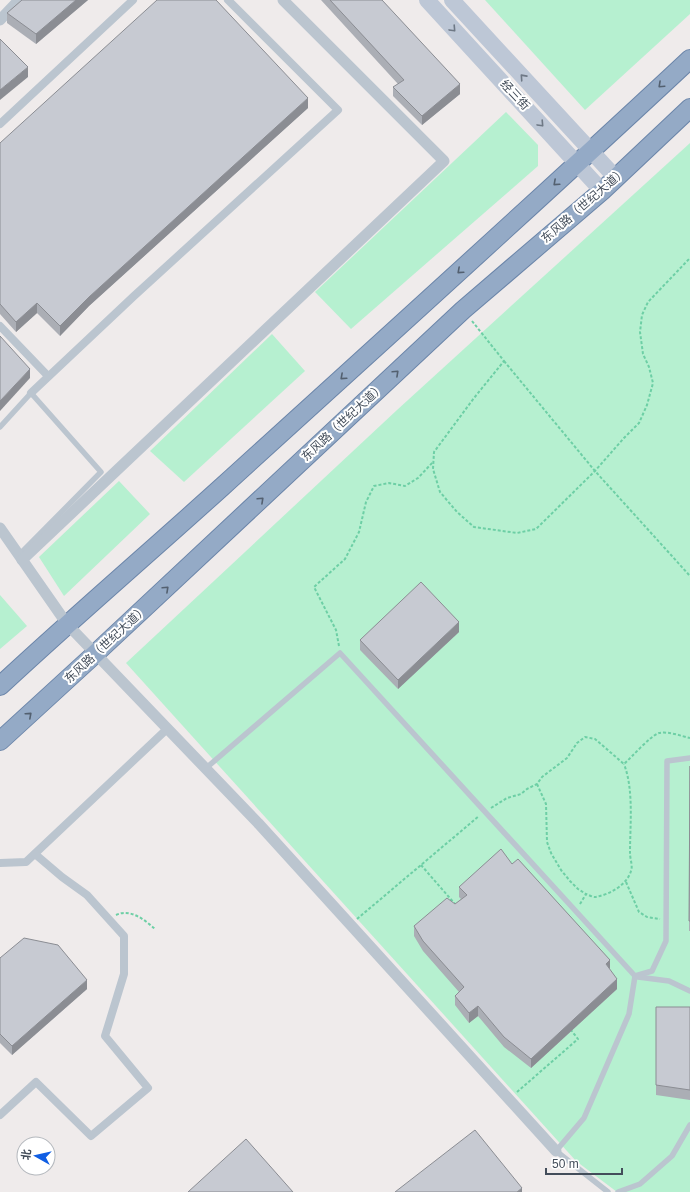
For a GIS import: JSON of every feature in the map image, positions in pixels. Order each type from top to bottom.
[{"type":"highway","points":[[0,686],[578,164],[690,59]]},
{"type":"highway","name":"东风路（世纪大道）","points":[[0,741],[463,310],[602,191],[690,108]]},
{"type":"main road","name":"经三街","points":[[427,0],[602,191]]},
{"type":"main road","name":"经三街","points":[[452,0],[616,178]]},
{"type":"street","points":[[0,20],[20,0]]},
{"type":"street","points":[[0,124],[133,0]]},
{"type":"street","points":[[31,393],[134,296],[338,110],[228,0]]},
{"type":"street","points":[[20,558],[444,161],[283,0]]},
{"type":"street","points":[[0,326],[48,376]]},
{"type":"street","points":[[0,528],[67,624],[258,823],[556,1151]]},
{"type":"street","points":[[0,863],[26,862],[168,729]]},
{"type":"street","points":[[0,1115],[36,1082],[91,1136],[148,1088],[105,1036],[124,974],[124,936],[110,918],[87,895],[62,877],[35,854]]},
{"type":"lane","points":[[0,427],[31,393],[102,472],[20,558]]},
{"type":"lane","points":[[205,769],[340,653],[635,976],[669,981],[690,991]]},
{"type":"lane","points":[[635,976],[652,971],[666,941],[667,760],[690,758]]},
{"type":"lane","points":[[608,1192],[556,1151],[584,1118],[629,1014],[635,976]]},
{"type":"lane","points":[[618,1192],[640,1184],[672,1156],[690,1125]]},
{"type":"path","points":[[504,361],[434,452],[433,469],[440,492],[457,512],[474,527],[517,533],[536,529],[595,471],[639,423],[647,405],[653,383],[650,367],[643,354],[640,332],[642,315],[648,302],[690,258]]},
{"type":"path","points":[[463,310],[595,471],[690,576]]},
{"type":"path","points":[[340,653],[336,630],[314,587],[345,559],[359,532],[366,502],[374,486],[389,483],[405,486],[418,478],[433,461]]},
{"type":"path","points":[[624,764],[653,737],[660,733],[690,738]]},
{"type":"path","points":[[350,925],[485,812],[507,798],[521,794],[537,784],[542,777],[567,758],[577,744],[585,737],[595,739],[624,764],[628,773],[630,801],[630,854],[632,870],[626,882],[610,892],[594,897],[578,889],[570,882],[551,853],[547,842],[546,804],[537,784]]},
{"type":"path","points":[[421,865],[455,904]]},
{"type":"path","points":[[626,882],[639,912],[647,917],[666,920]]},
{"type":"path","points":[[576,911],[586,894]]},
{"type":"path","points":[[110,918],[121,912],[132,914],[145,920],[155,929]]},
{"type":"path","points":[[509,1100],[578,1039],[570,1028]]},
{"type":"green space","points":[[485,0],[690,0],[690,14],[585,110]]},
{"type":"green space","points":[[506,112],[538,145],[538,166],[351,329],[315,292]]},
{"type":"green space","points":[[690,143],[690,1192],[617,1192],[576,1161],[126,663],[397,410]]},
{"type":"green space","points":[[272,334],[305,371],[184,482],[150,451]]},
{"type":"green space","points":[[119,481],[150,514],[64,596],[39,557]]},
{"type":"green space","points":[[0,595],[27,626],[0,649]]},
{"type":"building","points":[[22,0],[76,0],[36,34],[7,13]]},
{"type":"building","points":[[157,0],[216,0],[308,98],[89,297],[60,326],[37,303],[16,322],[0,304],[0,143]]},
{"type":"building","points":[[330,0],[382,0],[460,84],[422,116],[393,87],[404,80]]},
{"type":"building","points":[[0,39],[28,67],[0,90]]},
{"type":"building","points":[[0,336],[30,369],[0,401]]},
{"type":"building","points":[[421,582],[459,622],[398,680],[360,640]]},
{"type":"building","points":[[690,766],[690,921],[689,921]]},
{"type":"building","points":[[501,849],[512,864],[518,859],[610,960],[606,964],[617,979],[531,1059],[504,1037],[478,1006],[469,1013],[455,996],[464,987],[423,941],[414,926],[447,898],[455,904],[467,895],[459,887]]},
{"type":"building","points":[[24,938],[58,945],[87,980],[12,1046],[0,1034],[0,958]]},
{"type":"building","points":[[656,1007],[690,1007],[690,1090],[656,1085]]},
{"type":"building","points":[[475,1130],[522,1188],[517,1192],[395,1192]]},
{"type":"building","points":[[246,1139],[293,1192],[188,1192]]}]
